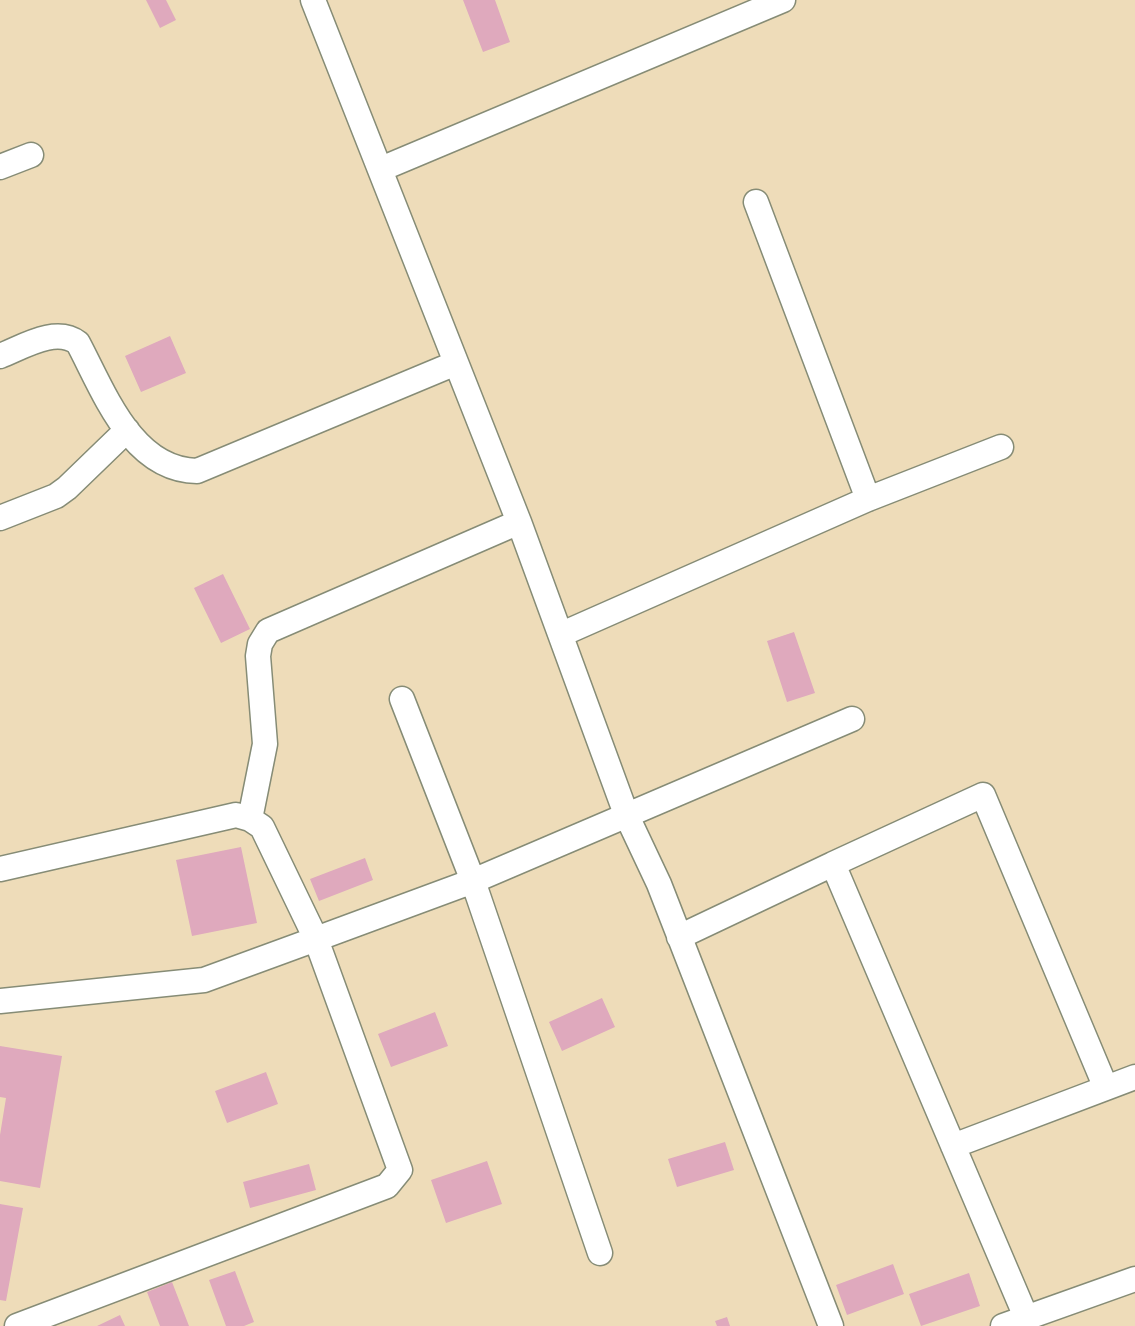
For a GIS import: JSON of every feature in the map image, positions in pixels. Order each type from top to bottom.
[{"type":"street","points":[[381,169],[783,0]]},
{"type":"street","points":[[318,1],[562,634],[626,814],[659,884],[831,1326]]},
{"type":"street","points":[[0,167],[32,155]]},
{"type":"street","points":[[756,202],[868,499]]},
{"type":"street","points":[[0,356],[53,336],[69,336],[78,344],[118,419],[140,447],[162,462],[182,471],[197,471],[456,363]]},
{"type":"street","points":[[0,518],[56,496],[128,430]]},
{"type":"street","points":[[562,634],[868,499],[1001,447]]},
{"type":"street","points":[[250,819],[265,744],[258,656],[260,644],[268,631],[519,522]]},
{"type":"street","points":[[402,699],[473,881],[600,1253]]},
{"type":"street","points":[[0,1001],[204,980],[473,881],[852,719]]},
{"type":"street","points":[[679,937],[983,795],[1106,1088]]},
{"type":"street","points":[[0,869],[236,815],[250,819],[262,827],[316,939],[400,1170],[396,1178],[376,1190],[17,1326]]},
{"type":"street","points":[[833,864],[1026,1317]]},
{"type":"street","points":[[953,1146],[1135,1077]]},
{"type":"street","points":[[1004,1326],[1135,1279]]},
{"type":"building","points":[[146,0],[166,0],[176,20],[160,28]]},
{"type":"building","points":[[463,0],[495,0],[510,42],[483,52]]},
{"type":"building","points":[[170,336],[186,373],[141,392],[125,356]]},
{"type":"building","points":[[223,574],[250,629],[221,643],[194,588]]},
{"type":"building","points":[[794,632],[815,693],[787,702],[767,641]]},
{"type":"building","points":[[241,847],[257,923],[192,936],[176,860]]},
{"type":"building","points":[[365,858],[373,880],[319,901],[310,879]]},
{"type":"building","points":[[602,998],[615,1027],[562,1051],[549,1022]]},
{"type":"building","points":[[435,1012],[448,1046],[391,1067],[378,1034]]},
{"type":"building","points":[[0,1046],[62,1056],[40,1188],[0,1181],[0,1135],[6,1098],[0,1097]]},
{"type":"building","points":[[266,1072],[278,1104],[227,1123],[215,1091]]},
{"type":"building","points":[[725,1142],[734,1170],[677,1187],[668,1159]]},
{"type":"building","points":[[487,1161],[502,1204],[446,1223],[431,1180]]},
{"type":"building","points":[[309,1164],[316,1190],[250,1208],[243,1182]]},
{"type":"building","points":[[0,1204],[23,1208],[6,1301],[0,1300]]},
{"type":"building","points":[[893,1264],[904,1294],[847,1315],[836,1285]]},
{"type":"building","points":[[235,1271],[254,1322],[244,1326],[226,1326],[209,1280]]},
{"type":"building","points":[[969,1273],[980,1306],[921,1326],[909,1294]]},
{"type":"building","points":[[172,1282],[189,1326],[160,1326],[147,1292]]},
{"type":"building","points":[[120,1315],[125,1326],[97,1326]]},
{"type":"building","points":[[727,1317],[730,1326],[717,1326],[715,1321]]}]
